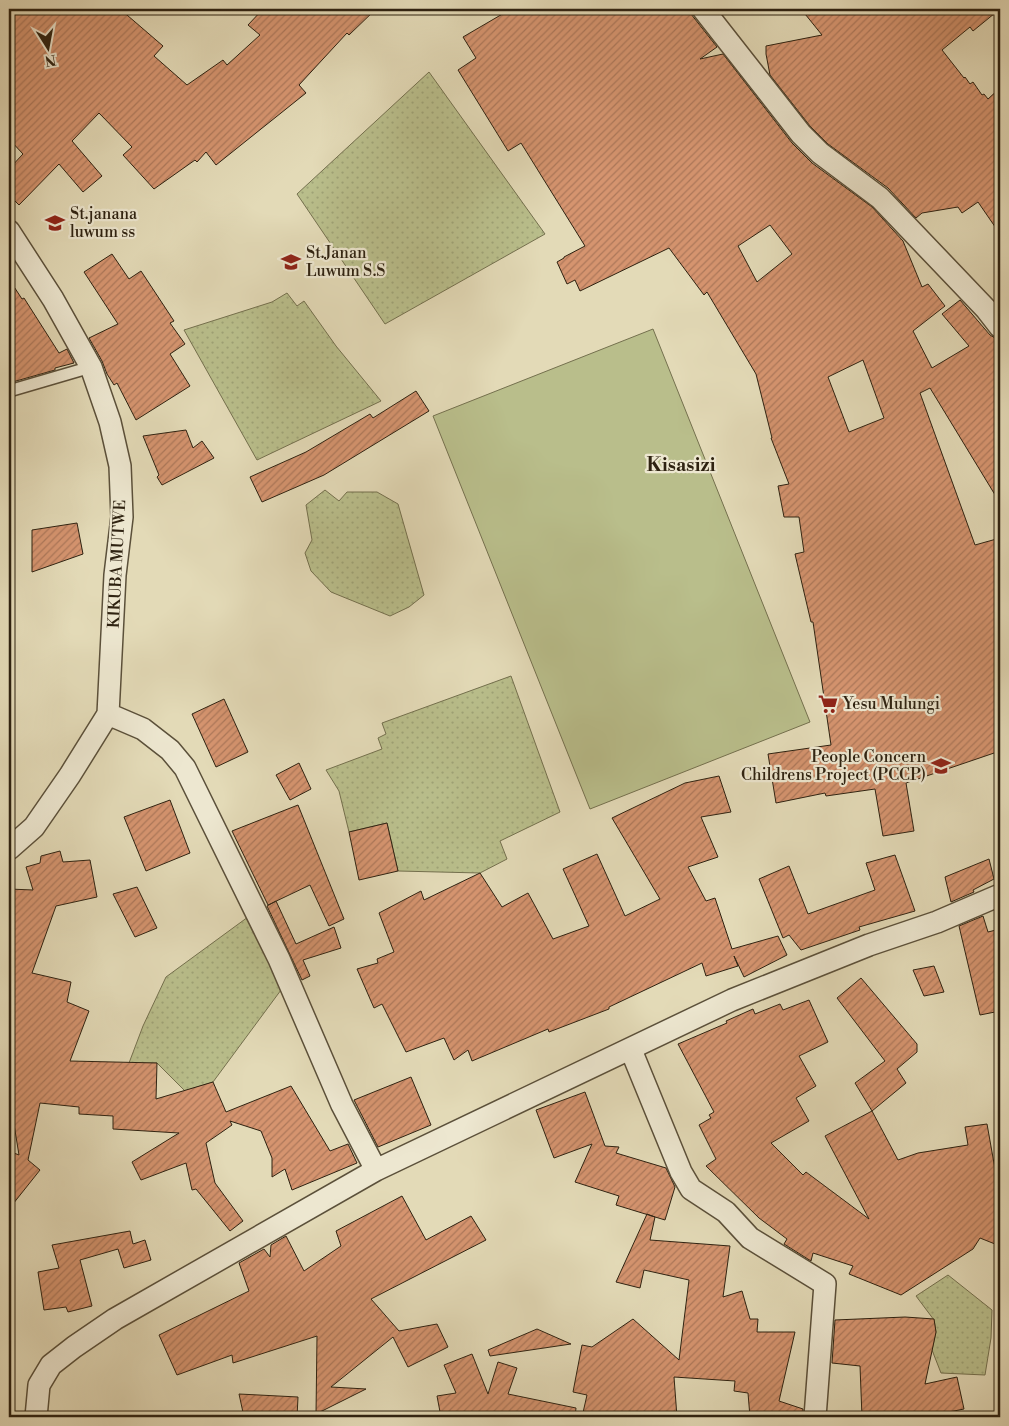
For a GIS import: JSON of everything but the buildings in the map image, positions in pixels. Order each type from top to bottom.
[{"type":"street","points":[[703,9],[801,134],[820,153],[880,198],[986,309],[1000,327]]},
{"type":"street","name":"KIKUBA MUTWE","points":[[9,231],[53,299],[91,367],[110,422],[120,466],[122,517],[115,575],[108,714]]},
{"type":"street","points":[[9,849],[34,827],[70,776],[108,714],[143,729],[170,750],[186,768],[275,952],[342,1105],[376,1170]]},
{"type":"street","points":[[36,1417],[40,1386],[51,1365],[74,1347],[115,1319],[376,1170],[631,1050],[732,1000],[869,945],[938,922],[1000,895]]},
{"type":"street","points":[[631,1050],[682,1172],[691,1189],[726,1212],[750,1238],[825,1284],[814,1417]]},
{"type":"lane","points":[[9,392],[91,367]]},
{"type":"green space","points":[[429,72],[545,234],[385,324],[297,194]]},
{"type":"green space","points":[[287,293],[297,306],[304,301],[336,346],[381,401],[257,460],[184,330],[272,302]]},
{"type":"green space","points":[[653,329],[810,722],[590,809],[433,416]]},
{"type":"green space","points":[[325,490],[339,501],[347,492],[377,492],[398,504],[424,595],[409,607],[390,616],[331,592],[311,571],[305,553],[312,540],[306,505]]},
{"type":"green space","points":[[511,676],[560,812],[500,841],[507,859],[480,873],[398,871],[387,823],[349,832],[339,791],[326,770],[382,749],[378,738],[386,734],[382,723]]},
{"type":"green space","points":[[248,917],[281,990],[213,1082],[185,1091],[157,1063],[129,1063],[143,1026],[166,977]]},
{"type":"green space","points":[[948,1275],[992,1310],[991,1338],[985,1375],[941,1373],[932,1350],[936,1332],[934,1320],[916,1296]]},
{"type":"place","name":"St.janana luwum ss","points":[[55,223]]},
{"type":"place","name":"St.Janan Luwum S.S","points":[[291,262]]},
{"type":"place","name":"Yesu Mulungi","points":[[828,704]]},
{"type":"place","name":"People Concern Childrens Project (PCCP)","points":[[941,766]]},
{"type":"district","name":"Kisasizi","points":[[681,465]]}]
